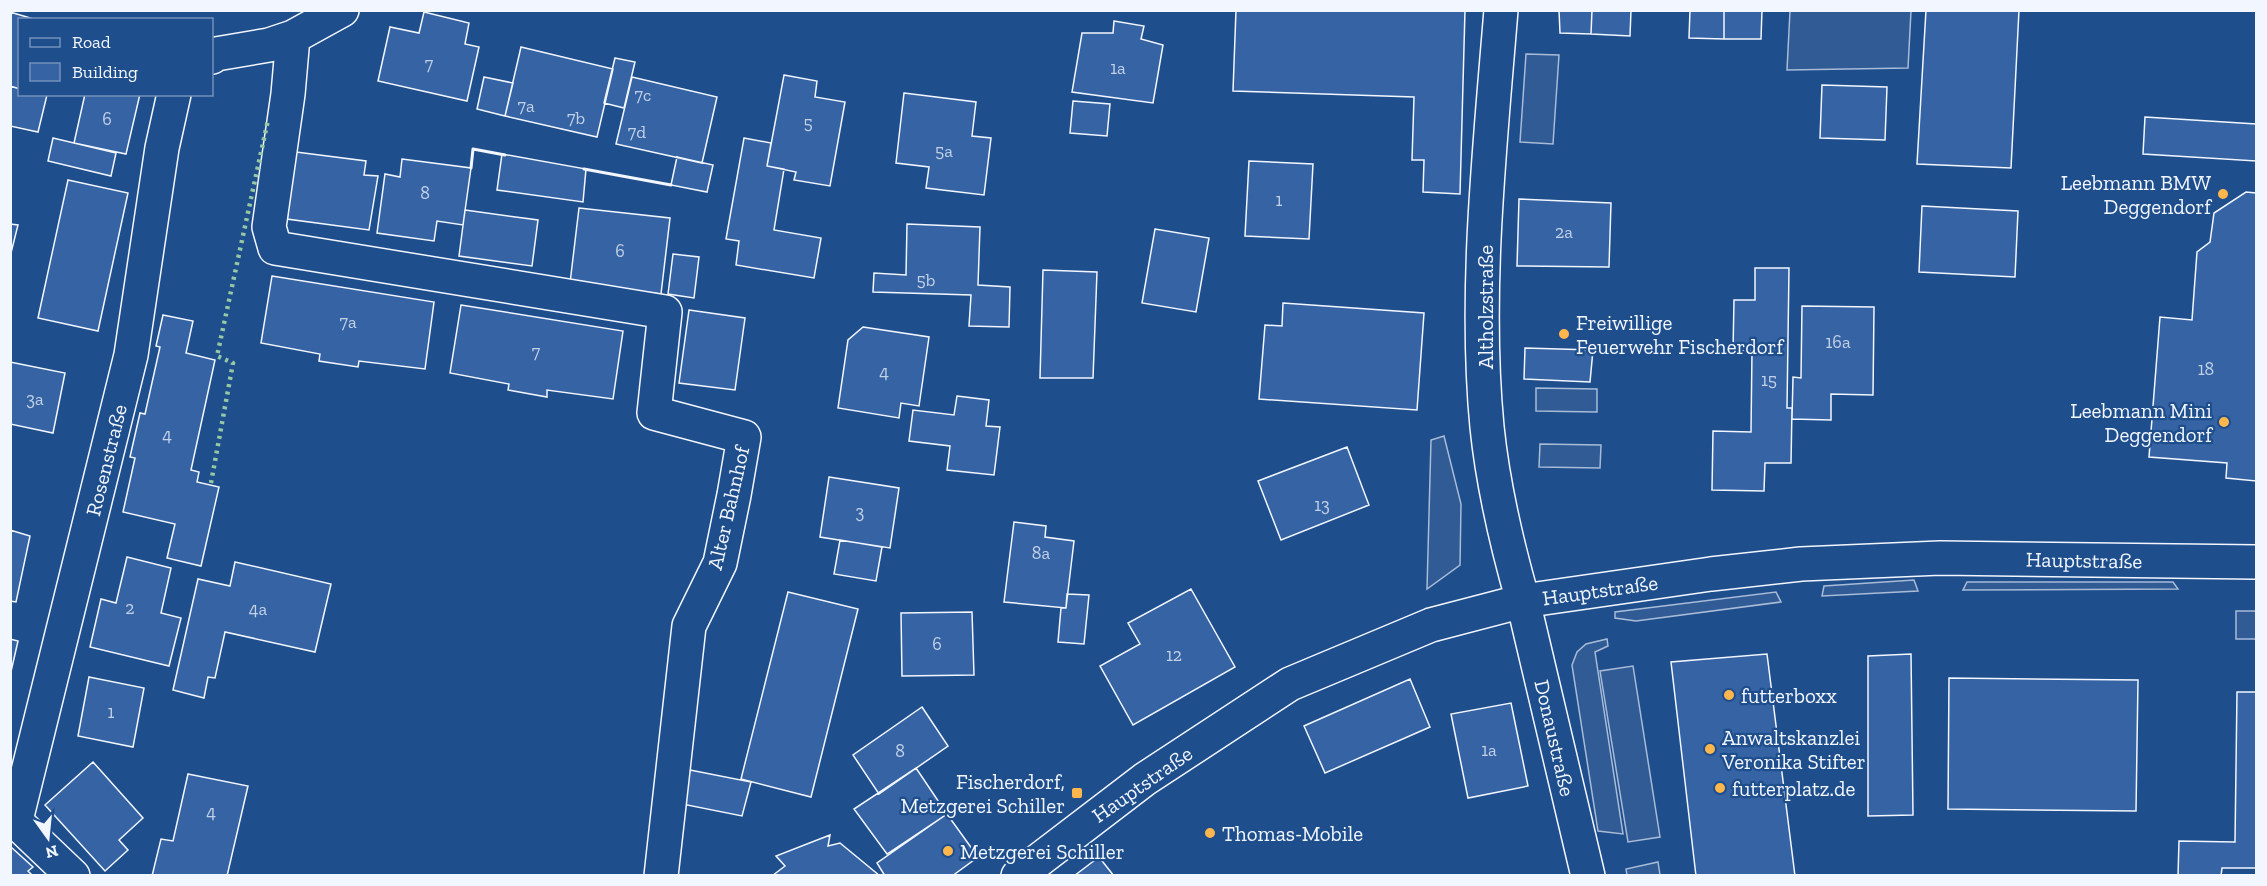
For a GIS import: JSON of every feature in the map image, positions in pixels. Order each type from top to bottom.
[{"type":"street","points":[[213,56],[269,45],[293,37],[342,10]]},
{"type":"street","name":"Altholzstraße","points":[[1501,10],[1481,320],[1487,429],[1503,522],[1523,601]]},
{"type":"street","name":"Alter Bahnhof","points":[[293,37],[288,94],[269,227],[275,248],[665,312],[654,413],[744,437],[720,563],[689,626],[661,876]]},
{"type":"street","name":"Rosenstraße","points":[[13,818],[132,355],[162,148],[174,96]]},
{"type":"street","name":"Hauptstraße","points":[[1018,876],[1145,780],[1290,684],[1431,625],[1523,601],[1721,573],[1836,562],[2006,558],[2256,562]]},
{"type":"street","name":"Donaustraße","points":[[1523,601],[1587,876]]},
{"type":"street","points":[[13,818],[73,876]]},
{"type":"shaded area","points":[[1790,11],[1911,11],[1908,68],[1787,70]]},
{"type":"shaded area","points":[[1526,54],[1559,55],[1553,144],[1520,142]]},
{"type":"shaded area","points":[[1536,388],[1597,389],[1597,412],[1536,411]]},
{"type":"shaded area","points":[[1444,436],[1461,504],[1460,565],[1427,589],[1431,440]]},
{"type":"shaded area","points":[[1540,444],[1601,445],[1600,468],[1539,467]]},
{"type":"shaded area","points":[[1914,580],[1918,591],[1822,596],[1824,586]]},
{"type":"shaded area","points":[[1967,582],[2173,582],[2178,589],[1963,590]]},
{"type":"shaded area","points":[[1776,592],[1781,602],[1636,621],[1615,618],[1615,612]]},
{"type":"shaded area","points":[[2236,611],[2256,611],[2256,639],[2236,639]]},
{"type":"shaded area","points":[[1607,639],[1608,646],[1595,652],[1623,834],[1598,831],[1572,665],[1577,652],[1586,644]]},
{"type":"shaded area","points":[[1633,666],[1660,837],[1628,842],[1600,671]]},
{"type":"shaded area","points":[[1658,862],[1660,875],[1627,875],[1626,869]]},
{"type":"building","points":[[1236,10],[1465,10],[1460,194],[1423,192],[1424,160],[1412,160],[1414,97],[1233,91]]},
{"type":"building","points":[[1559,10],[1592,10],[1591,34],[1560,33]]},
{"type":"building","points":[[1592,10],[1631,10],[1630,36],[1591,34]]},
{"type":"building","points":[[1690,10],[1724,10],[1724,39],[1689,38]]},
{"type":"building","points":[[1724,10],[1762,10],[1761,39],[1724,39]]},
{"type":"building","points":[[1926,10],[2019,10],[2011,168],[1917,164]]},
{"type":"building","points":[[10,12],[30,18],[18,18],[18,88],[10,86]]},
{"type":"building","points":[[424,12],[469,23],[465,44],[479,47],[467,101],[378,81],[390,27],[419,33]]},
{"type":"building","points":[[1114,21],[1144,26],[1141,39],[1163,45],[1153,103],[1072,92],[1082,33],[1113,33]]},
{"type":"building","points":[[521,47],[613,69],[597,137],[505,116]]},
{"type":"building","points":[[615,58],[635,62],[624,108],[604,103]]},
{"type":"building","points":[[784,75],[817,81],[815,97],[845,102],[830,186],[794,180],[796,172],[767,166]]},
{"type":"building","points":[[484,77],[513,83],[505,116],[477,109]]},
{"type":"building","points":[[632,77],[717,97],[702,163],[616,144]]},
{"type":"building","points":[[1822,85],[1887,87],[1885,140],[1820,138]]},
{"type":"building","points":[[10,86],[18,88],[18,96],[47,96],[38,132],[10,126]]},
{"type":"building","points":[[904,93],[976,102],[972,136],[991,138],[984,195],[926,188],[929,167],[896,163]]},
{"type":"building","points":[[85,96],[140,96],[126,154],[74,143]]},
{"type":"building","points":[[1073,101],[1110,104],[1107,136],[1070,133]]},
{"type":"building","points":[[2145,117],[2256,124],[2256,161],[2143,154]]},
{"type":"building","points":[[53,138],[116,153],[111,176],[48,161]]},
{"type":"building","points":[[744,138],[771,143],[767,166],[784,169],[774,230],[821,238],[814,278],[736,265],[739,241],[726,239]]},
{"type":"building","points":[[296,152],[366,161],[364,175],[378,176],[369,230],[287,219],[288,214],[276,212]]},
{"type":"building","points":[[502,154],[586,169],[583,202],[497,190]]},
{"type":"building","points":[[677,157],[713,165],[707,192],[671,185]]},
{"type":"building","points":[[402,159],[471,168],[463,225],[437,221],[434,241],[377,233],[385,174],[400,177]]},
{"type":"building","points":[[1249,161],[1313,164],[1309,239],[1245,236]]},
{"type":"building","points":[[68,180],[128,193],[98,331],[38,318]]},
{"type":"building","points":[[2246,192],[2256,193],[2256,481],[2226,478],[2227,463],[2149,457],[2160,317],[2192,320],[2197,252],[2210,242],[2214,213]]},
{"type":"building","points":[[1519,199],[1611,203],[1609,267],[1517,266]]},
{"type":"building","points":[[1922,206],[2018,211],[2015,277],[1919,272]]},
{"type":"building","points":[[579,208],[670,218],[661,294],[570,283]]},
{"type":"building","points":[[465,210],[538,220],[532,266],[459,256]]},
{"type":"building","points":[[10,224],[18,225],[10,257]]},
{"type":"building","points":[[907,224],[980,227],[978,285],[1010,287],[1009,327],[969,326],[971,295],[873,292],[874,273],[906,275]]},
{"type":"building","points":[[1155,229],[1209,238],[1196,312],[1142,303]]},
{"type":"building","points":[[673,254],[699,257],[694,298],[668,294]]},
{"type":"building","points":[[1755,268],[1789,268],[1787,408],[1792,408],[1791,463],[1765,463],[1764,491],[1712,490],[1713,431],[1751,432],[1752,351],[1733,351],[1734,300],[1755,300]]},
{"type":"building","points":[[1043,270],[1097,272],[1093,378],[1040,378]]},
{"type":"building","points":[[272,276],[434,302],[425,369],[359,361],[358,367],[319,361],[320,354],[261,343]]},
{"type":"building","points":[[1283,303],[1424,313],[1417,410],[1259,399],[1265,325],[1282,326]]},
{"type":"building","points":[[461,305],[623,331],[613,399],[547,390],[547,397],[508,390],[509,384],[450,373]]},
{"type":"building","points":[[1802,306],[1874,307],[1873,395],[1831,394],[1831,420],[1792,419],[1793,377],[1801,378]]},
{"type":"building","points":[[689,310],[745,318],[735,390],[679,383]]},
{"type":"building","points":[[163,315],[193,321],[186,353],[215,360],[191,470],[199,472],[197,482],[219,487],[201,566],[167,558],[175,524],[123,512],[135,458],[130,457],[140,413],[145,414],[160,347],[156,346]]},
{"type":"building","points":[[863,327],[929,337],[919,406],[901,403],[899,418],[838,408],[848,340]]},
{"type":"building","points":[[1525,348],[1593,350],[1590,382],[1524,379]]},
{"type":"building","points":[[10,362],[65,373],[53,433],[10,424]]},
{"type":"building","points":[[957,396],[989,400],[986,426],[1000,427],[994,475],[947,470],[950,446],[909,441],[913,410],[954,415]]},
{"type":"building","points":[[1347,447],[1369,505],[1281,540],[1258,481]]},
{"type":"building","points":[[829,477],[899,488],[890,548],[820,537]]},
{"type":"building","points":[[1014,522],[1046,526],[1045,537],[1074,541],[1066,608],[1004,602]]},
{"type":"building","points":[[10,530],[30,536],[16,602],[10,601]]},
{"type":"building","points":[[840,540],[882,547],[876,581],[834,574]]},
{"type":"building","points":[[127,557],[171,568],[161,613],[181,618],[169,666],[90,647],[101,599],[116,603]]},
{"type":"building","points":[[235,562],[331,584],[315,652],[225,632],[215,678],[208,677],[204,698],[173,690],[198,579],[230,586]]},
{"type":"building","points":[[1191,589],[1235,667],[1133,725],[1100,666],[1140,644],[1128,623]]},
{"type":"building","points":[[788,592],[858,609],[811,797],[741,779]]},
{"type":"building","points":[[1067,594],[1089,595],[1084,644],[1058,642],[1061,608],[1066,608]]},
{"type":"building","points":[[972,612],[974,675],[902,676],[901,613]]},
{"type":"building","points":[[10,639],[18,641],[10,676]]},
{"type":"building","points":[[1767,654],[1795,876],[1696,876],[1671,662]]},
{"type":"building","points":[[1911,654],[1913,815],[1868,816],[1868,656]]},
{"type":"building","points":[[89,677],[144,688],[133,747],[78,736]]},
{"type":"building","points":[[1949,678],[2138,680],[2136,811],[1948,809]]},
{"type":"building","points":[[1410,679],[1430,727],[1325,773],[1304,726]]},
{"type":"building","points":[[2237,692],[2256,692],[2256,868],[2222,868],[2221,876],[2178,876],[2179,841],[2235,842]]},
{"type":"building","points":[[1511,703],[1528,786],[1468,798],[1451,714]]},
{"type":"building","points":[[922,707],[948,746],[879,794],[853,755]]},
{"type":"building","points":[[93,762],[143,818],[119,840],[128,850],[105,871],[45,805]]},
{"type":"building","points":[[916,768],[947,814],[887,854],[854,809]]},
{"type":"building","points":[[690,770],[751,782],[742,816],[682,804]]},
{"type":"building","points":[[188,774],[248,786],[227,876],[152,876],[161,839],[173,841]]},
{"type":"building","points":[[947,814],[978,857],[952,876],[885,876],[877,863]]},
{"type":"building","points":[[830,835],[828,846],[840,843],[880,876],[772,876],[785,866],[776,856]]},
{"type":"building","points":[[11,847],[33,867],[28,871],[33,876],[10,876]]},
{"type":"building","points":[[1099,857],[1114,876],[1074,876]]},
{"type":"hedge","points":[[211,483],[233,363],[217,356],[268,120]]},
{"type":"wall","points":[[471,168],[473,149],[505,155]]},
{"type":"wall","points":[[584,169],[671,185]]},
{"type":"place","name":"Leebmann BMW Deggendorf","points":[[2223,194]]},
{"type":"place","name":"Freiwillige Feuerwehr Fischerdorf","points":[[1564,334]]},
{"type":"place","name":"Leebmann Mini Deggendorf","points":[[2224,422]]},
{"type":"place","name":"futterboxx","points":[[1729,695]]},
{"type":"place","name":"Anwaltskanzlei Veronika Stifter","points":[[1710,749]]},
{"type":"place","name":"futterplatz.de","points":[[1720,788]]},
{"type":"place","name":"Fischerdorf, Metzgerei Schiller","points":[[1077,793]]},
{"type":"place","name":"Thomas-Mobile","points":[[1210,833]]},
{"type":"place","name":"Metzgerei Schiller","points":[[948,851]]}]
